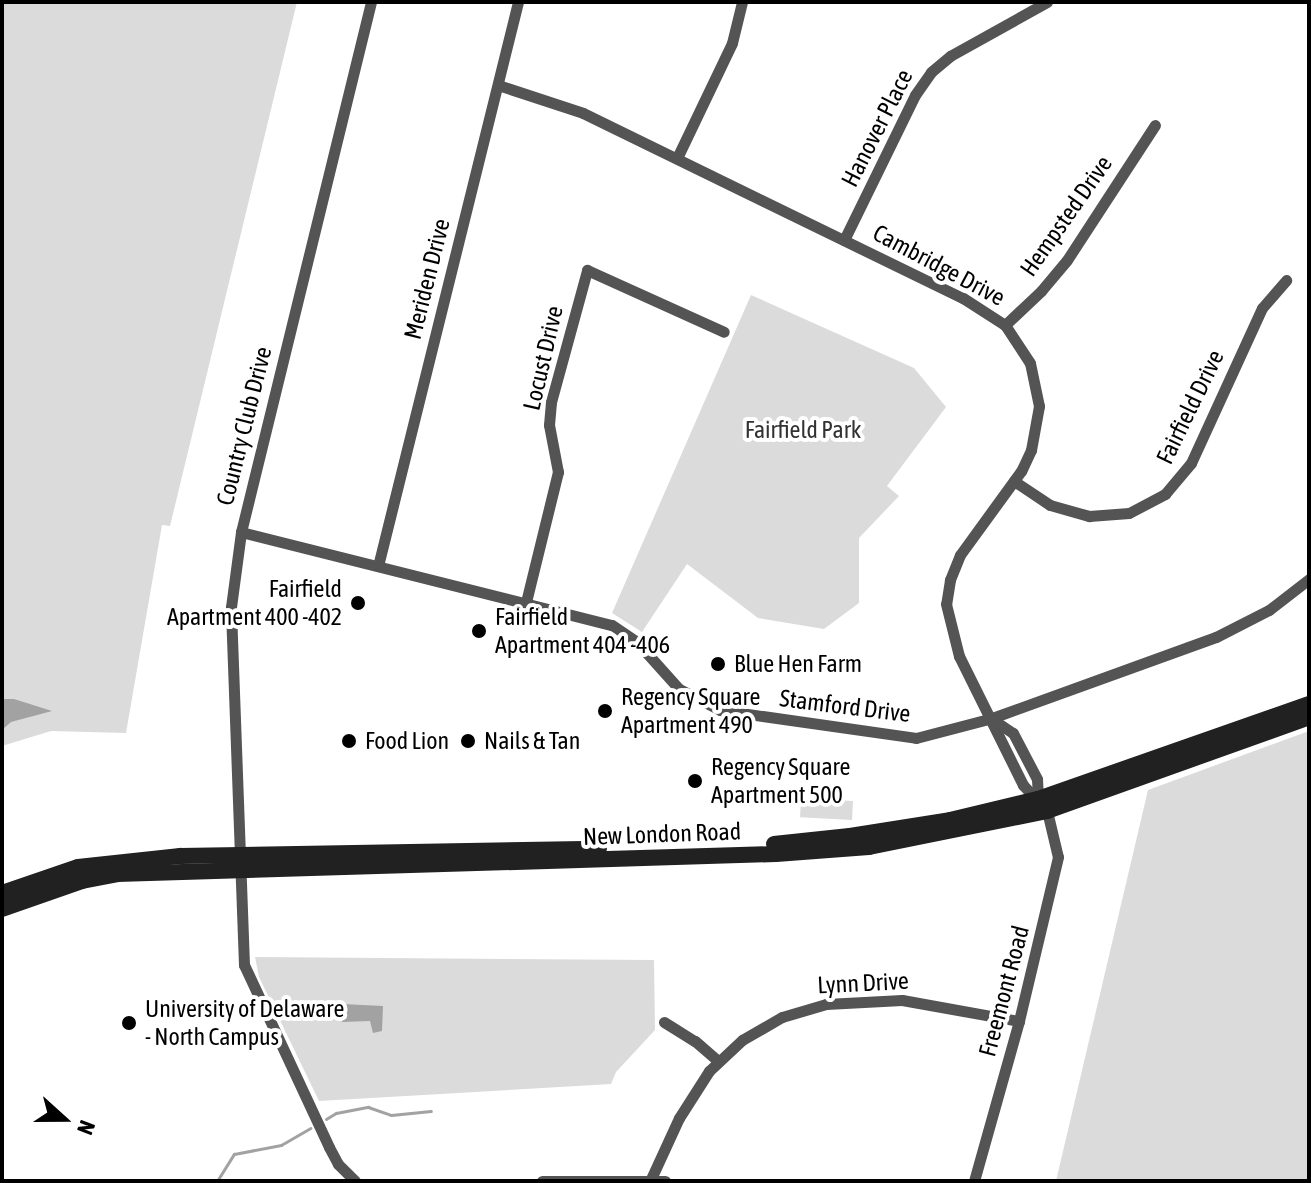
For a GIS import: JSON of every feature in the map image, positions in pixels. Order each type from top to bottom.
[{"type":"main road","name":"New London Road","points":[[1042,805],[1309,704]]},
{"type":"main road","name":"New London Road","points":[[2,909],[82,881],[117,874],[240,863],[768,844],[850,836],[1042,805],[1309,717]]},
{"type":"main road","name":"New London Road","points":[[2,893],[91,865],[180,856],[240,863]]},
{"type":"street","name":"Country Club Drive","points":[[240,863],[231,607],[241,532],[371,2]]},
{"type":"street","name":"Meriden Drive","points":[[378,566],[518,2]]},
{"type":"street","points":[[677,158],[732,43],[742,2]]},
{"type":"street","name":"Hanover Place","points":[[844,240],[907,111],[931,72],[957,51],[1047,2]]},
{"type":"street","name":"Cambridge Drive","points":[[498,85],[566,105],[963,298],[1005,325],[1030,363],[1039,406],[1031,450],[1014,481],[960,555],[946,604],[953,643],[992,718],[998,741],[1023,785],[1042,805]]},
{"type":"street","name":"Hempsted Drive","points":[[1005,325],[1041,291],[1067,260],[1155,125]]},
{"type":"street","name":"Locust Drive","points":[[526,602],[558,472],[552,449],[551,402],[587,270],[724,332]]},
{"type":"street","name":"Fairfield Drive","points":[[1014,481],[1050,505],[1089,516],[1129,513],[1165,494],[1191,463],[1262,308],[1286,280]]},
{"type":"street","name":"Stamford Drive","points":[[241,532],[612,625],[636,641],[690,697],[737,715],[916,738],[992,718],[1234,630],[1269,610],[1309,579]]},
{"type":"street","name":"Freemont Road","points":[[974,1181],[1057,869],[1057,846],[1042,805]]},
{"type":"street","points":[[240,863],[247,975],[329,1147],[338,1164],[355,1181]]},
{"type":"street","name":"Lynn Drive","points":[[651,1181],[689,1100],[718,1061],[768,1023],[826,1004],[885,999],[924,1002],[1019,1021]]},
{"type":"street","points":[[664,1022],[695,1041],[718,1061]]},
{"type":"street","points":[[542,1181],[665,1181]]},
{"type":"green space","points":[[2,2],[297,2],[170,526],[162,525],[126,733],[51,731],[2,746]]},
{"type":"green space","name":"Fairfield Park","points":[[751,295],[914,368],[946,407],[887,486],[899,496],[859,538],[859,603],[824,629],[758,618],[687,564],[642,632],[612,613]]},
{"type":"green space","points":[[1309,731],[1309,1181],[1056,1181],[1148,790]]},
{"type":"green space","points":[[801,798],[853,801],[852,820],[800,817]]},
{"type":"green space","points":[[255,957],[654,960],[655,1030],[616,1072],[611,1084],[319,1101],[259,977]]},
{"type":"shaded area","points":[[2,699],[14,699],[52,711],[11,722],[2,730]]},
{"type":"shaded area","points":[[342,1004],[383,1006],[382,1031],[373,1033],[370,1021],[342,1022]]},
{"type":"waterway","points":[[326,1119],[336,1113],[368,1107],[391,1115],[431,1111]]},
{"type":"waterway","points":[[217,1181],[234,1154],[281,1145],[311,1128]]},
{"type":"place","name":"Fairfield Apartment 400 -402","points":[[358,603]]},
{"type":"place","name":"Fairfield Apartment 404 -406","points":[[479,631]]},
{"type":"place","name":"Blue Hen Farm","points":[[718,664]]},
{"type":"place","name":"Regency Square Apartment 490","points":[[605,711]]},
{"type":"place","name":"Food Lion","points":[[349,741]]},
{"type":"place","name":"Nails & Tan","points":[[468,741]]},
{"type":"place","name":"Regency Square Apartment 500","points":[[695,781]]},
{"type":"place","name":"University of Delaware - North Campus","points":[[129,1023]]}]
